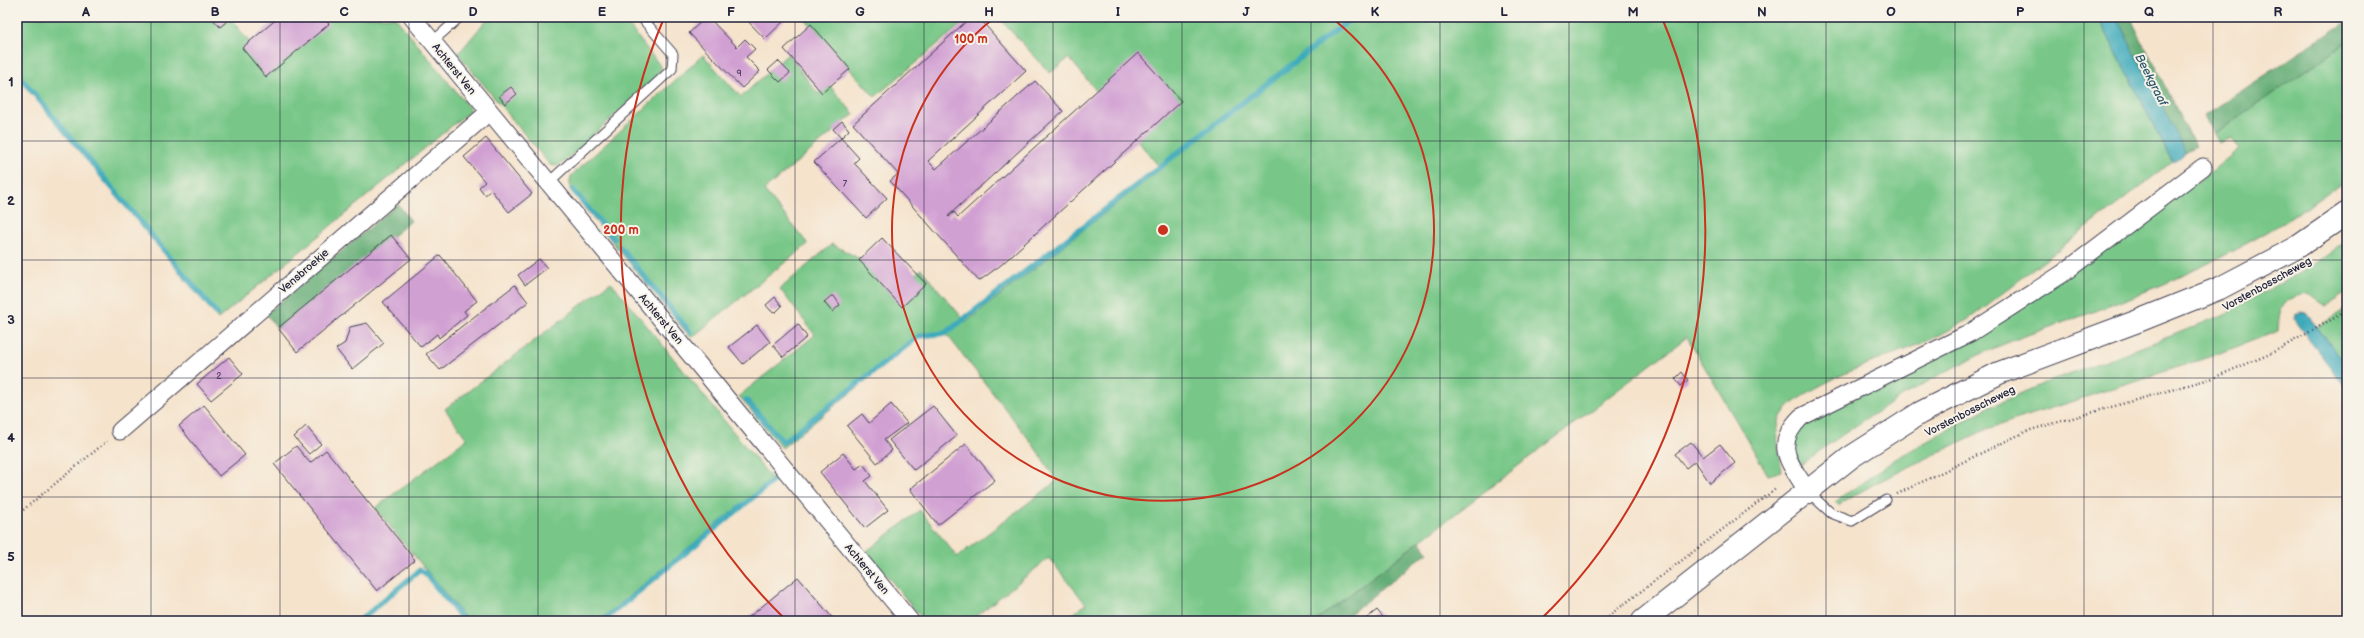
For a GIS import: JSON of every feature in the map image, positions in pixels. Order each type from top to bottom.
[{"type":"street","name":"Achterst Ven","points":[[412,17],[910,621]]},
{"type":"street","name":"Vensbroekje","points":[[120,431],[489,112]]},
{"type":"street","points":[[1807,491],[1788,461],[1786,442],[1790,428],[1801,417],[1970,332],[2062,274],[2203,167]]},
{"type":"street","name":"Vorstenbosscheweg","points":[[1643,621],[1807,491],[1879,437],[1953,395],[2044,355],[2138,322],[2220,288],[2296,248],[2347,213]]},
{"type":"lane","points":[[432,42],[460,17]]},
{"type":"lane","points":[[548,183],[672,69],[673,54],[641,17]]},
{"type":"lane","points":[[1807,491],[1831,513],[1852,521],[1886,500]]},
{"type":"path","points":[[1886,500],[1962,461],[2027,431],[2213,378],[2301,338],[2347,311]]},
{"type":"path","points":[[17,515],[120,431]]},
{"type":"green space","points":[[17,17],[229,17],[251,44],[285,17],[395,17],[471,110],[218,319],[17,76]]},
{"type":"green space","points":[[489,17],[622,17],[662,68],[653,80],[564,162],[556,166],[550,165],[458,54]]},
{"type":"green space","points":[[803,17],[970,17],[875,97]]},
{"type":"green space","points":[[998,17],[2098,17],[2172,162],[1969,319],[1932,339],[1872,362],[1822,384],[1802,397],[1787,409],[1779,422],[1778,440],[1782,471],[1768,475],[1687,337],[1315,621],[1064,621],[1086,604],[1049,558],[970,621],[924,621],[867,551],[920,510],[957,557],[1057,481],[1032,443],[948,336],[925,333],[782,448],[739,396],[815,335],[780,289],[832,244],[858,258],[892,296],[921,269],[966,322],[1161,169],[1069,58],[1050,73]]},
{"type":"green space","points":[[2116,17],[2130,17],[2195,146],[2184,153]]},
{"type":"green space","points":[[2347,21],[2347,42],[2214,134],[2205,115]]},
{"type":"green space","points":[[2347,42],[2347,179],[2320,199],[2264,234],[2205,265],[2145,292],[2080,317],[2029,334],[1979,355],[1932,379],[1886,406],[1799,466],[1791,445],[1797,429],[1882,383],[2183,188],[2197,183],[2240,148],[2232,138],[2219,143],[2214,134]]},
{"type":"green space","points":[[788,54],[818,94],[830,86],[854,114],[764,190],[808,244],[691,338],[570,190],[572,175],[703,55],[741,97]]},
{"type":"green space","points":[[398,204],[411,221],[278,329],[266,314]]},
{"type":"green space","points":[[2347,241],[2347,292],[2326,306],[2309,294],[2300,295],[2293,298],[2284,305],[2281,310],[2278,331],[2212,356],[1987,429],[1874,484],[1838,505],[1835,502],[1897,458],[1985,409],[2047,382],[2171,336],[2227,313],[2311,266]]},
{"type":"green space","points":[[611,282],[772,479],[599,621],[468,621],[375,508],[467,439],[445,409]]},
{"type":"green space","points":[[2347,309],[2347,366],[2317,327]]},
{"type":"green space","points":[[1420,541],[1428,552],[1341,621],[1315,621]]},
{"type":"water","points":[[2098,17],[2116,17],[2185,151],[2183,155],[2173,163]]},
{"type":"water","points":[[2300,312],[2306,313],[2347,366],[2347,389],[2297,324],[2294,318],[2295,314]]},
{"type":"building","points":[[211,17],[232,17],[220,27]]},
{"type":"building","points":[[279,17],[323,17],[329,24],[266,77],[242,48]]},
{"type":"building","points":[[706,17],[708,17],[737,47],[745,39],[755,49],[746,57],[760,71],[742,88],[689,33]]},
{"type":"building","points":[[744,17],[782,17],[785,20],[765,39]]},
{"type":"building","points":[[971,17],[978,17],[1026,71],[928,161],[936,169],[1035,81],[1063,111],[948,216],[949,217],[954,212],[958,217],[1138,53],[1181,101],[1001,265],[979,281],[890,181],[898,174],[853,124]]},
{"type":"building","points":[[811,24],[850,69],[822,93],[784,49]]},
{"type":"building","points":[[778,61],[790,73],[780,82],[768,70]]},
{"type":"building","points":[[511,87],[517,94],[505,104],[499,96]]},
{"type":"building","points":[[842,121],[849,130],[841,138],[833,129]]},
{"type":"building","points":[[486,138],[532,194],[509,212],[491,190],[485,195],[479,187],[485,182],[464,157]]},
{"type":"building","points":[[841,138],[859,158],[854,163],[887,198],[866,218],[814,162]]},
{"type":"building","points":[[391,235],[411,259],[297,352],[278,328]]},
{"type":"building","points":[[882,238],[926,284],[902,307],[859,260]]},
{"type":"building","points":[[440,255],[477,301],[464,311],[467,315],[439,338],[437,334],[421,347],[383,302]]},
{"type":"building","points":[[539,259],[547,268],[525,285],[518,275]]},
{"type":"building","points":[[515,285],[528,302],[440,370],[426,354]]},
{"type":"building","points":[[831,296],[834,296],[840,305],[832,312],[824,302]]},
{"type":"building","points":[[775,297],[782,306],[776,312],[771,311],[766,305]]},
{"type":"building","points":[[367,323],[384,343],[352,369],[336,349],[345,343],[350,327]]},
{"type":"building","points":[[798,324],[807,337],[783,357],[773,345]]},
{"type":"building","points":[[757,325],[770,342],[743,364],[729,347]]},
{"type":"building","points":[[229,357],[243,374],[211,400],[197,384]]},
{"type":"building","points":[[1682,372],[1688,380],[1681,386],[1675,379]]},
{"type":"building","points":[[891,404],[907,423],[884,440],[892,450],[877,463],[847,426],[862,414],[869,423]]},
{"type":"building","points":[[204,405],[245,455],[219,476],[179,426]]},
{"type":"building","points":[[933,406],[957,436],[914,470],[889,440]]},
{"type":"building","points":[[306,426],[321,444],[309,454],[294,437]]},
{"type":"building","points":[[1691,442],[1703,457],[1720,444],[1735,463],[1710,483],[1695,461],[1686,468],[1675,454]]},
{"type":"building","points":[[966,444],[995,480],[938,525],[910,489]]},
{"type":"building","points":[[296,446],[310,463],[326,450],[415,560],[377,591],[274,464]]},
{"type":"building","points":[[843,453],[856,469],[863,464],[872,476],[865,481],[888,510],[865,528],[820,472]]},
{"type":"building","points":[[798,577],[835,621],[744,621]]},
{"type":"building","points":[[1377,610],[1386,621],[1363,621],[1367,618]]},
{"type":"waterway","points":[[746,400],[783,442],[919,336],[946,333],[1353,17]]},
{"type":"waterway","points":[[17,73],[217,314]]},
{"type":"waterway","points":[[573,190],[614,239]]},
{"type":"waterway","points":[[620,247],[690,332]]},
{"type":"waterway","points":[[603,621],[773,481]]},
{"type":"waterway","points":[[359,621],[420,570],[425,573],[464,621]]},
{"type":"water label","name":"Beekgraaf","points":[[2151,80]]}]
